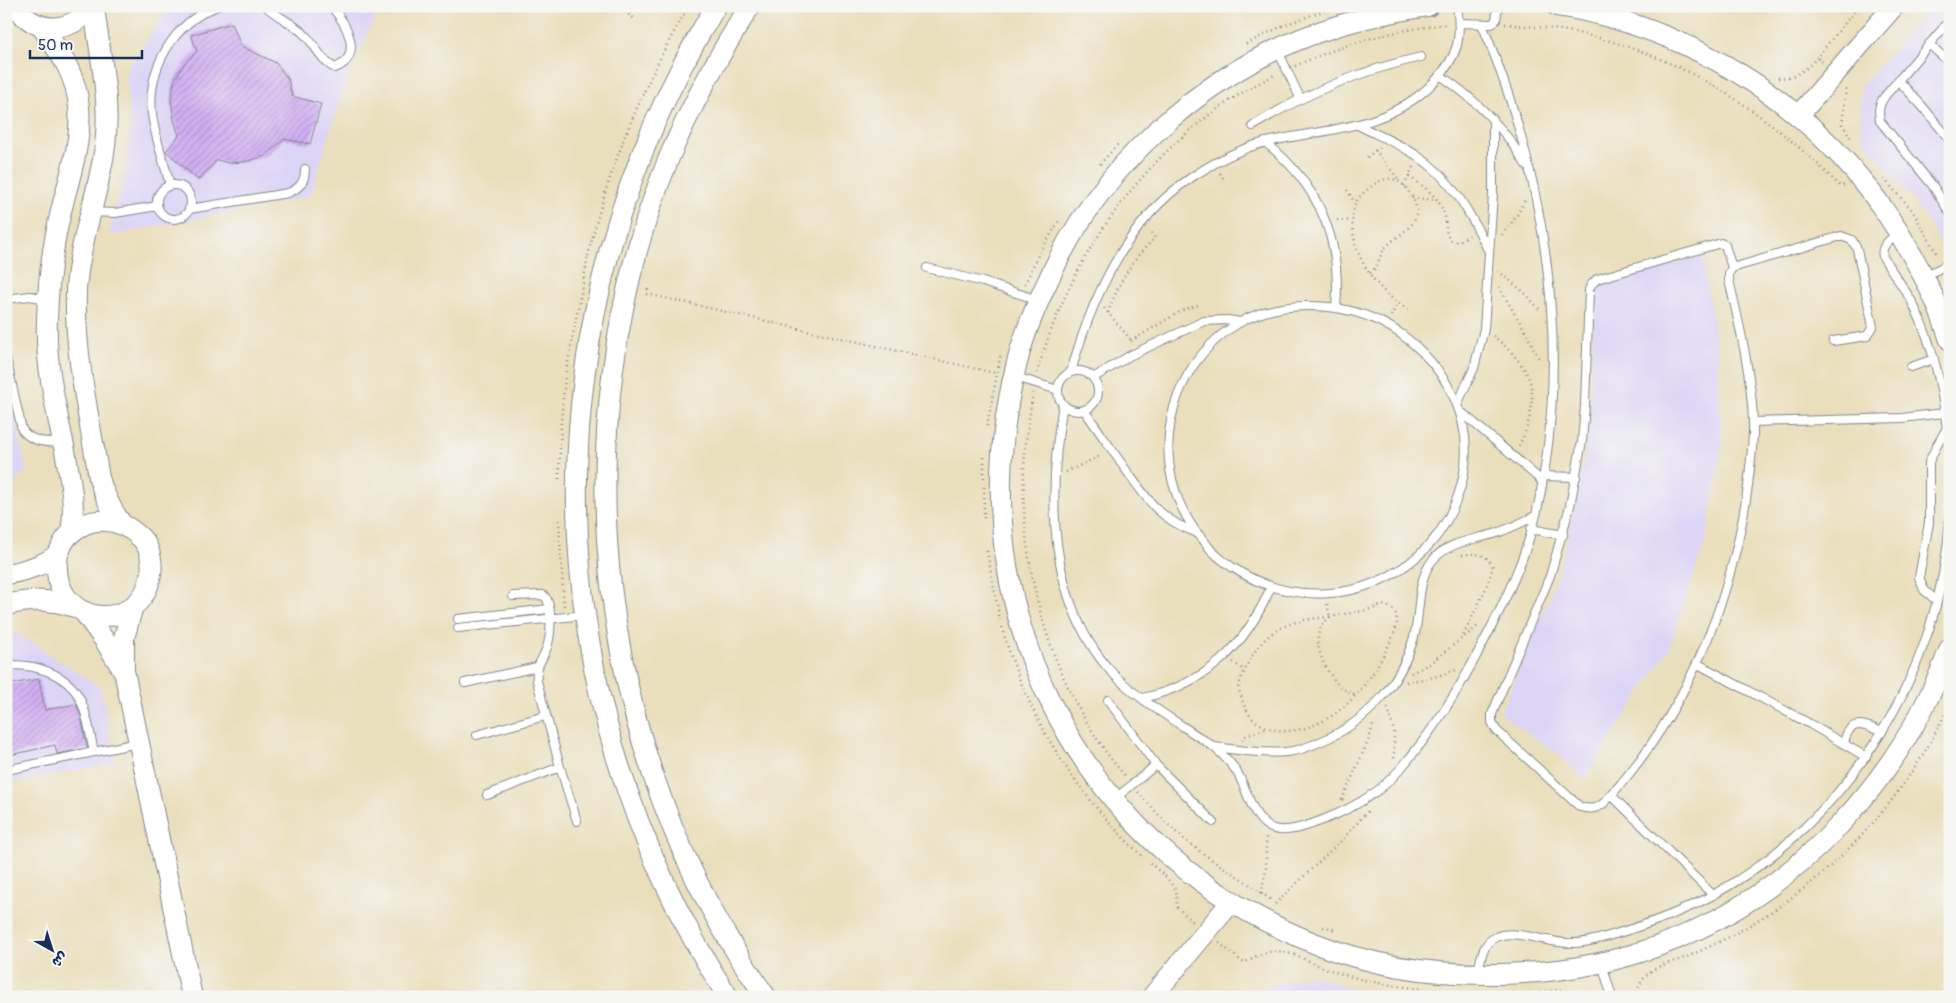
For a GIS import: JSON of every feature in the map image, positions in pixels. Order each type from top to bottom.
[{"type":"street","points":[[14,6],[22,16],[41,26],[56,28],[71,25],[84,18],[94,6]]},
{"type":"street","points":[[94,6],[106,111],[105,145],[80,259],[76,288],[78,348],[99,478],[111,509],[121,523]]},
{"type":"street","points":[[716,6],[669,91],[646,142],[626,193],[606,260],[587,350],[580,404],[576,511],[585,615],[604,711],[635,811],[648,846],[678,910],[728,997]]},
{"type":"street","points":[[750,6],[723,48],[693,104],[668,162],[646,221],[630,282],[614,364],[605,462],[605,516],[615,623],[638,728],[655,779],[688,862],[720,924],[766,997]]},
{"type":"street","points":[[1428,6],[1386,12],[1332,27],[1277,50],[1231,74],[1185,107],[1141,146],[1102,190],[1030,297],[1022,345],[1005,375],[1008,402],[1002,460],[1001,505],[1004,550],[1012,594],[1024,638],[1040,679],[1051,703],[1083,758],[1113,800],[1149,839],[1177,864],[1232,902],[1316,944],[1345,953],[1480,983],[1519,973],[1561,970],[1602,962],[1660,945],[1703,926],[1750,900],[1794,868],[1834,832],[1870,792],[1901,748],[1927,701],[1950,648]]},
{"type":"street","points":[[1558,6],[1609,17],[1689,46],[1727,66],[1764,89],[1798,116],[1837,150],[1870,189],[1899,232],[1924,276],[1950,340]]},
{"type":"street","points":[[1798,116],[1894,6]]},
{"type":"street","points":[[41,26],[69,67],[76,87],[79,108],[79,130],[75,156],[52,250],[46,321],[48,353],[74,500],[71,533]]},
{"type":"street","points":[[6,605],[36,600],[49,600],[79,609],[100,616],[118,614],[133,606],[143,596],[150,583],[152,569],[150,554],[144,541],[134,530],[121,523],[108,520],[95,521],[82,526],[71,533],[64,542],[58,554],[56,568],[58,583],[64,596],[79,609],[105,641],[124,671]]},
{"type":"street","points":[[6,574],[38,565],[58,554]]},
{"type":"street","points":[[133,606],[124,638],[124,671],[192,997]]},
{"type":"street","points":[[1152,997],[1232,902]]},
{"type":"lane","points":[[170,186],[152,115],[151,96],[154,79],[168,46],[179,31],[192,19],[217,6]]},
{"type":"lane","points":[[266,6],[298,28],[316,47],[328,65],[335,68],[343,65],[348,59],[351,50],[346,28],[330,6]]},
{"type":"lane","points":[[1071,372],[1097,299],[1116,264],[1144,223],[1169,195],[1190,178],[1214,163],[1239,151],[1266,142],[1358,125],[1403,107],[1416,98],[1448,66],[1458,46],[1460,23],[1457,6]]},
{"type":"lane","points":[[1460,23],[1482,24],[1494,22],[1498,6]]},
{"type":"lane","points":[[1950,20],[1898,80],[1880,103],[1878,112],[1880,121],[1933,186],[1950,213]]},
{"type":"lane","points":[[1063,404],[1055,454],[1054,522],[1057,544],[1074,609],[1087,636],[1108,667],[1143,698],[1214,747],[1231,763],[1238,773],[1260,819],[1275,829],[1284,830],[1306,825],[1335,815],[1374,794],[1393,777],[1434,726],[1474,662],[1500,610],[1522,558],[1535,516],[1542,479],[1552,390],[1552,324],[1545,250],[1523,142],[1505,82],[1482,24]]},
{"type":"lane","points":[[1929,44],[1950,62]]},
{"type":"lane","points":[[1277,50],[1300,98]]},
{"type":"lane","points":[[1253,126],[1300,98],[1359,73],[1421,57]]},
{"type":"lane","points":[[1440,75],[1459,88],[1493,120],[1515,148],[1531,176]]},
{"type":"lane","points":[[1898,80],[1950,140]]},
{"type":"lane","points":[[1458,407],[1474,368],[1484,329],[1493,194],[1493,120]]},
{"type":"lane","points":[[1358,125],[1418,156],[1435,170],[1450,186],[1478,230],[1488,252]]},
{"type":"lane","points":[[1266,142],[1301,176],[1325,219],[1336,263],[1338,290],[1336,308]]},
{"type":"lane","points":[[189,209],[288,193],[296,190],[302,184],[305,177],[305,169]]},
{"type":"lane","points":[[170,186],[180,186],[189,193],[191,204],[181,217],[176,219],[164,216],[158,206],[158,196],[165,188],[170,186]]},
{"type":"lane","points":[[90,212],[115,214],[158,206]]},
{"type":"lane","points":[[1899,232],[1883,246],[1883,257],[1912,303],[1934,359],[1947,428],[1950,457]]},
{"type":"lane","points":[[1732,268],[1725,246],[1721,242],[1597,279],[1589,290],[1585,405],[1576,477],[1563,535],[1550,576],[1492,714],[1492,722],[1501,736],[1580,808],[1589,810],[1598,807],[1611,795],[1658,732],[1698,664],[1714,625],[1737,546],[1751,463],[1753,422],[1744,351],[1729,280],[1729,273],[1732,268],[1841,236],[1852,240],[1855,244],[1873,327],[1867,336],[1833,341]]},
{"type":"lane","points":[[1924,276],[1947,264]]},
{"type":"lane","points":[[927,268],[974,279],[1030,297]]},
{"type":"lane","points":[[6,299],[30,296],[48,300]]},
{"type":"lane","points":[[1307,306],[1336,308],[1354,311],[1387,324],[1411,340],[1431,361],[1446,382],[1458,407],[1465,437],[1465,466],[1459,493],[1447,519],[1421,553],[1405,567],[1366,587],[1346,592],[1306,594],[1271,587],[1249,578],[1229,566],[1211,550],[1196,532],[1181,507],[1170,472],[1169,428],[1174,406],[1192,366],[1222,334],[1240,322],[1258,314],[1278,309],[1307,306]]},
{"type":"lane","points":[[1093,378],[1140,351],[1204,321],[1240,322]]},
{"type":"lane","points":[[6,358],[22,430],[36,442],[63,443]]},
{"type":"lane","points":[[1911,367],[1934,359]]},
{"type":"lane","points":[[1071,372],[1083,372],[1093,378],[1096,383],[1097,396],[1090,407],[1077,411],[1069,409],[1063,404],[1058,390],[1064,376],[1071,372]]},
{"type":"lane","points":[[1005,375],[1058,390]]},
{"type":"lane","points":[[1458,407],[1542,479],[1576,477]]},
{"type":"lane","points":[[1084,410],[1111,450],[1156,508],[1181,526],[1196,532]]},
{"type":"lane","points":[[1753,422],[1902,418],[1944,413]]},
{"type":"lane","points":[[1937,601],[1924,590],[1919,577],[1929,523],[1929,462],[1947,428]]},
{"type":"lane","points":[[1214,747],[1287,752],[1312,745],[1357,722],[1384,697],[1406,658],[1414,636],[1423,580],[1432,561],[1449,547],[1509,529],[1535,516]]},
{"type":"lane","points":[[1480,983],[1484,948],[1489,941],[1496,937],[1505,934],[1560,943],[1590,942],[1663,918],[1713,895],[1747,874],[1796,835],[1844,786],[1866,757],[1903,694],[1918,660],[1937,601],[1950,516]]},
{"type":"lane","points":[[1531,529],[1563,535]]},
{"type":"lane","points":[[1143,698],[1176,689],[1194,680],[1226,656],[1245,636],[1271,587]]},
{"type":"lane","points":[[513,596],[543,595],[548,600],[550,618],[549,640],[537,667],[537,681],[545,716],[577,821]]},
{"type":"lane","points":[[458,619],[549,609]]},
{"type":"lane","points":[[458,628],[585,615]]},
{"type":"lane","points":[[1698,664],[1844,743],[1866,757]]},
{"type":"lane","points":[[6,666],[29,666],[43,670],[66,682],[81,700],[94,752]]},
{"type":"lane","points":[[465,683],[537,667]]},
{"type":"lane","points":[[1108,700],[1156,765],[1213,822]]},
{"type":"lane","points":[[477,736],[545,716]]},
{"type":"lane","points":[[1844,743],[1849,729],[1855,725],[1862,724],[1882,732]]},
{"type":"lane","points":[[6,770],[138,743]]},
{"type":"lane","points":[[1113,800],[1156,765]]},
{"type":"lane","points":[[487,795],[560,767]]},
{"type":"lane","points":[[1611,795],[1713,895]]},
{"type":"lane","points":[[1602,962],[1612,997]]},
{"type":"lane","points":[[1281,997],[1287,995],[1311,997]]},
{"type":"path","points":[[616,6],[635,19]]},
{"type":"path","points":[[1244,45],[1282,26],[1328,9]]},
{"type":"path","points":[[1494,22],[1556,29],[1594,36],[1665,60],[1699,76],[1732,95],[1763,117],[1792,141],[1841,188],[1857,174]]},
{"type":"path","points":[[1847,83],[1842,124],[1846,134],[1855,144]]},
{"type":"path","points":[[1098,166],[1123,138]]},
{"type":"path","points":[[1370,274],[1376,270],[1379,257],[1385,248],[1415,220],[1417,211],[1412,198],[1404,186],[1375,150]]},
{"type":"path","points":[[1404,186],[1418,156]]},
{"type":"path","points":[[1488,252],[1516,217],[1525,199],[1531,176]]},
{"type":"path","points":[[1882,176],[1912,210],[1947,264]]},
{"type":"path","points":[[1408,177],[1420,184],[1437,200],[1445,216],[1446,234],[1450,240],[1458,242],[1478,230]]},
{"type":"path","points":[[1400,181],[1390,178],[1381,180],[1360,196],[1355,203],[1352,228],[1357,252],[1364,266],[1384,291],[1398,303],[1411,310]]},
{"type":"path","points":[[1347,190],[1355,203]]},
{"type":"path","points":[[1412,198],[1437,200]]},
{"type":"path","points":[[1030,297],[1038,256],[1062,215]]},
{"type":"path","points":[[1325,219],[1352,220]]},
{"type":"path","points":[[1108,313],[1127,270],[1155,238],[1144,223]]},
{"type":"path","points":[[1488,268],[1526,294],[1552,324]]},
{"type":"path","points":[[1488,268],[1524,329],[1552,390]]},
{"type":"path","points":[[630,282],[648,286],[647,294],[1005,375]]},
{"type":"path","points":[[1097,299],[1140,351]]},
{"type":"path","points":[[1387,324],[1398,303]]},
{"type":"path","points":[[1131,340],[1182,311],[1201,304]]},
{"type":"path","points":[[1484,329],[1511,352],[1530,382],[1531,396],[1528,422],[1519,445],[1512,455]]},
{"type":"path","points":[[986,429],[1005,375],[1001,351]]},
{"type":"path","points":[[984,523],[985,446]]},
{"type":"path","points":[[1054,479],[1111,450]]},
{"type":"path","points":[[986,546],[997,610],[1006,642],[1023,689],[1050,742],[1087,797],[1126,841],[1166,877],[1176,890],[1177,907],[1244,963],[1262,954],[1284,952],[1310,963],[1356,978],[1388,985],[1428,990]]},
{"type":"path","points":[[1457,557],[1480,554],[1490,560],[1493,567],[1486,588],[1462,638]]},
{"type":"path","points":[[1383,605],[1390,607],[1396,614],[1396,626],[1381,661],[1370,677],[1356,695],[1338,712],[1325,721],[1303,730],[1283,731],[1267,728],[1253,719],[1245,707],[1238,688],[1252,654],[1262,640],[1279,629],[1314,618],[1330,617],[1383,605]]},
{"type":"path","points":[[1394,681],[1421,669],[1500,610]]},
{"type":"path","points":[[1330,617],[1322,625],[1319,632],[1317,645],[1321,657],[1334,679],[1345,690],[1356,695]]},
{"type":"path","points":[[1394,681],[1434,677],[1474,662]]},
{"type":"path","points":[[1384,697],[1394,732],[1393,777]]},
{"type":"path","points":[[1335,815],[1369,739],[1376,706]]},
{"type":"path","points":[[1237,750],[1246,736],[1267,728]]},
{"type":"path","points":[[1252,913],[1261,893],[1264,880],[1267,825]]},
{"type":"path","points":[[1480,983],[1520,995],[1564,990],[1572,991],[1583,997]]},
{"type":"shaded area","points":[[170,6],[380,6],[348,75],[310,196],[109,236],[127,165],[130,127],[126,71]]},
{"type":"shaded area","points":[[1932,6],[1950,6],[1950,257],[1914,201],[1861,136],[1861,86]]},
{"type":"shaded area","points":[[1702,255],[1717,348],[1722,446],[1707,536],[1668,651],[1584,779],[1559,755],[1500,714],[1547,604],[1560,567],[1580,482],[1590,418],[1594,286]]},
{"type":"shaded area","points":[[6,350],[11,394],[26,469],[6,497]]},
{"type":"shaded area","points":[[18,634],[101,688],[115,763],[6,784],[6,637]]},
{"type":"shaded area","points":[[1314,976],[1364,993],[1387,997],[1252,997],[1262,987]]},
{"type":"building","points":[[232,23],[241,46],[276,63],[288,79],[292,96],[321,104],[310,144],[284,139],[265,156],[244,162],[228,163],[217,160],[198,180],[166,151],[179,136],[171,101],[174,81],[184,64],[197,51],[191,35]]},
{"type":"building","points":[[39,679],[45,710],[76,704],[81,716],[87,748],[57,754],[55,745],[6,756],[6,685]]}]
